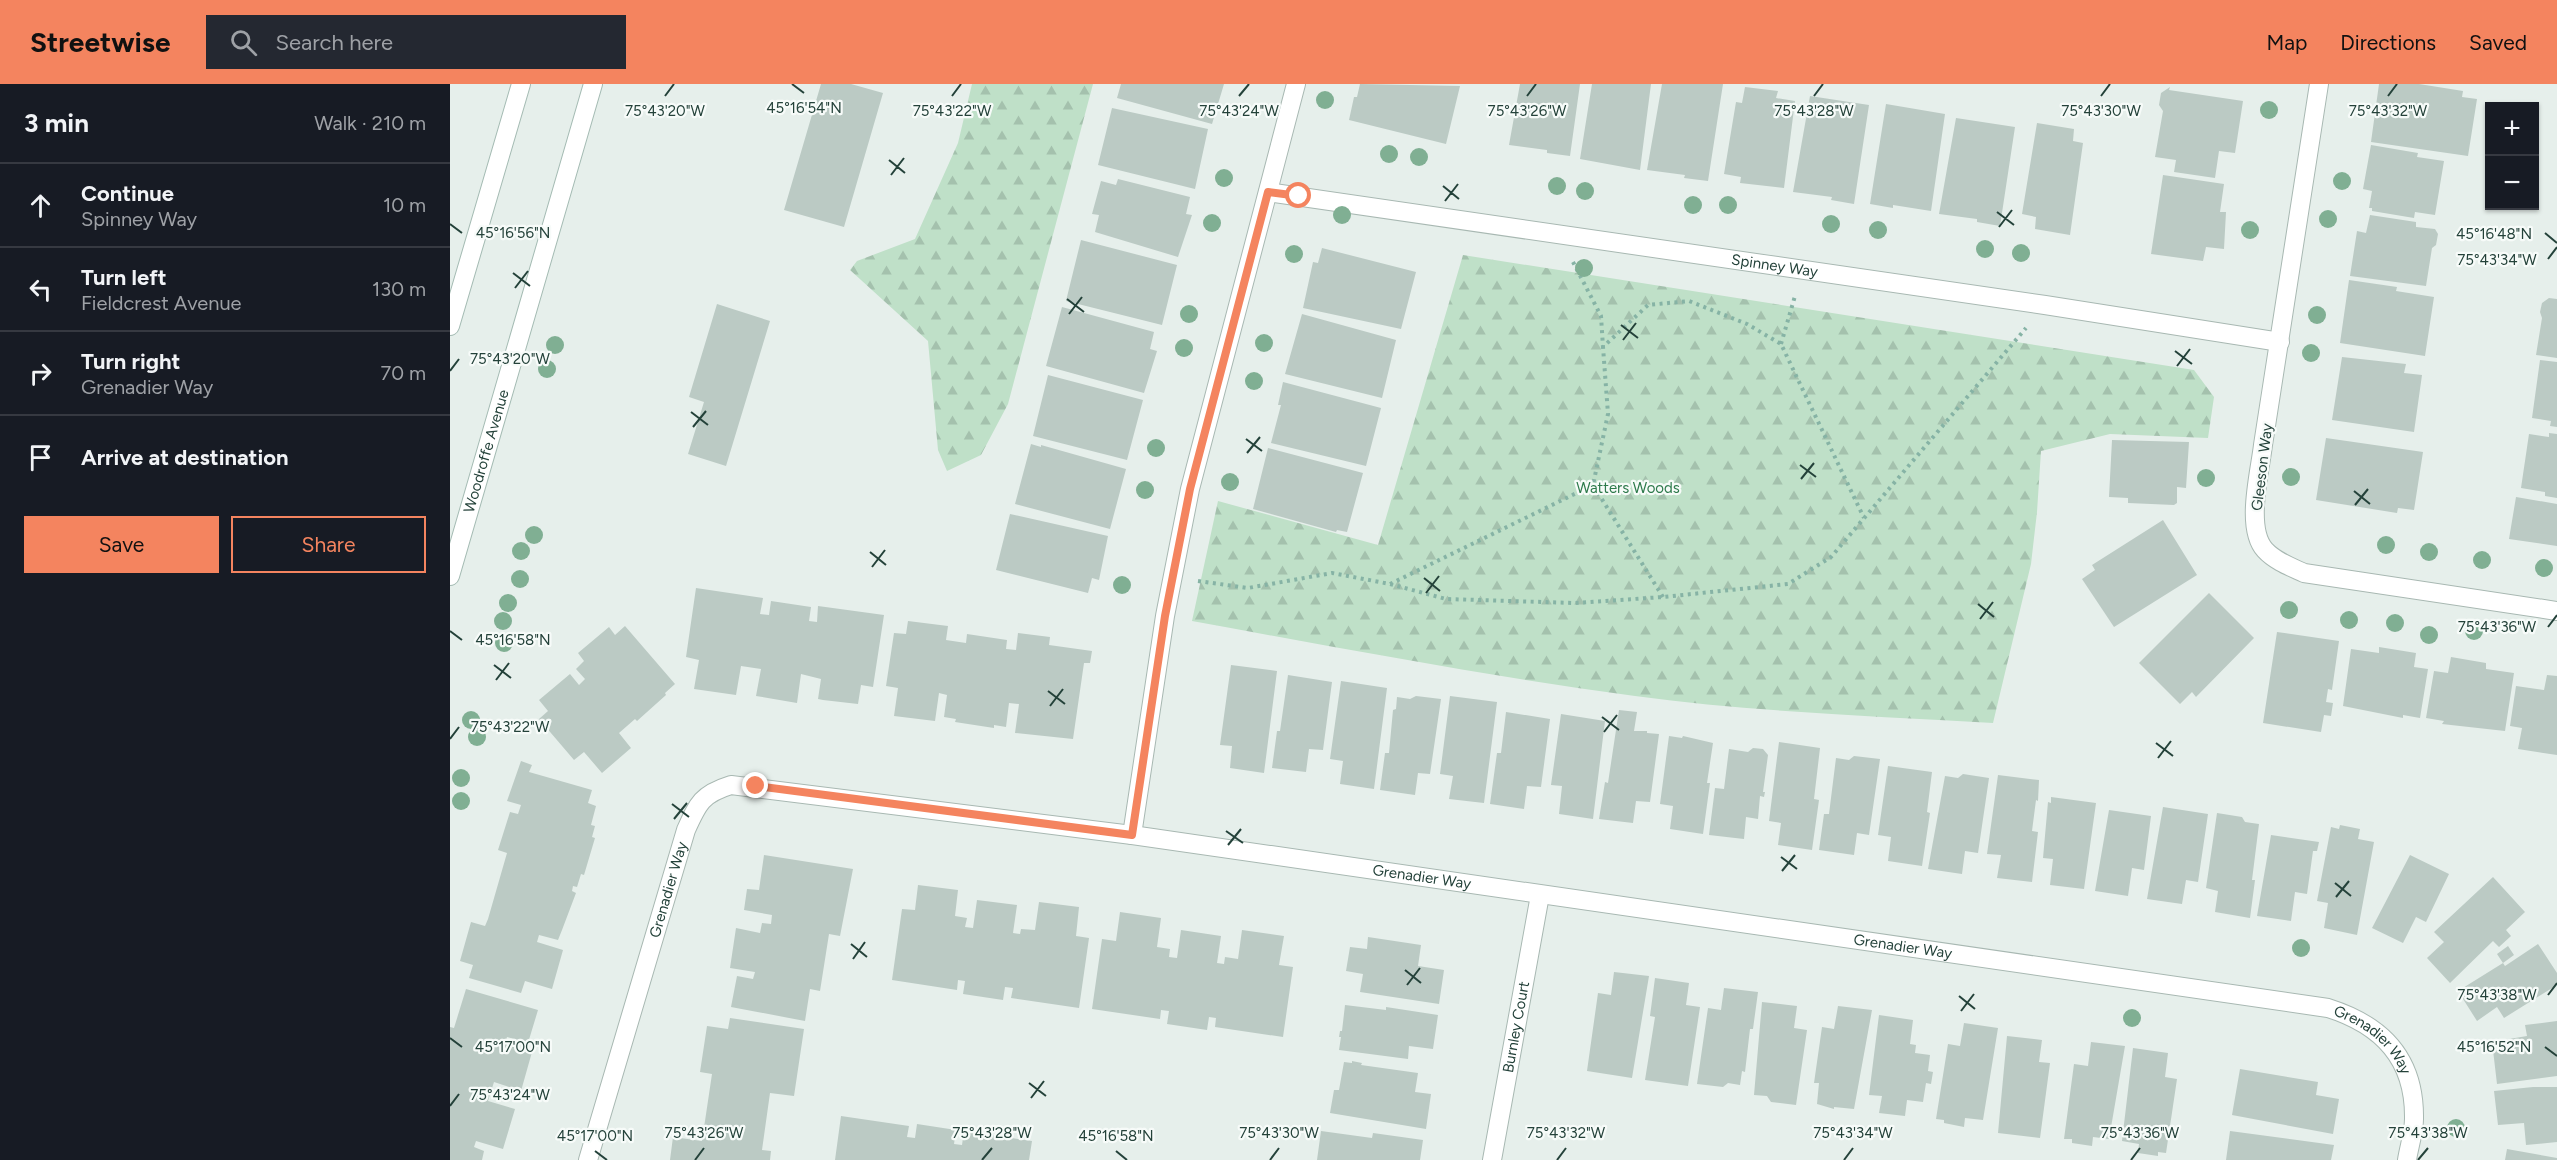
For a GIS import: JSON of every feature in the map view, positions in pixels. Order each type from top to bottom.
[{"type":"street","points":[[450,326],[521,84]]},
{"type":"street","name":"Woodroffe Avenue","points":[[450,576],[593,84]]},
{"type":"street","points":[[1132,835],[1165,616],[1190,489],[1296,84]]},
{"type":"street","name":"Gleeson Way","points":[[2319,84],[2255,504],[2255,530],[2264,549],[2284,564],[2304,573],[2557,611]]},
{"type":"street","name":"Spinney Way","points":[[1268,192],[2045,305],[2280,342]]},
{"type":"street","name":"Grenadier Way","points":[[588,1160],[686,830],[696,807],[711,791],[731,785],[756,786],[1132,835],[2316,1007],[2352,1016],[2382,1036],[2393,1047],[2405,1070],[2412,1094],[2414,1120],[2407,1160]]},
{"type":"street","name":"Burnley Court","points":[[1492,1160],[1540,895]]},
{"type":"path","points":[[1577,236],[1573,265],[1600,316],[1608,414],[1593,485],[1663,597]]},
{"type":"path","points":[[1781,344],[1793,307],[1799,271]]},
{"type":"path","points":[[1603,348],[1648,305],[1689,301],[1747,324],[1781,344],[1864,518]]},
{"type":"path","points":[[1174,578],[1248,588],[1332,573],[1390,584],[1446,599],[1575,603],[1663,597],[1788,584],[1831,557],[2045,305]]},
{"type":"path","points":[[1390,584],[1593,485]]},
{"type":"green space","points":[[972,84],[1093,84],[1008,404],[981,455],[947,471],[938,450],[928,341],[850,270],[857,261],[915,239],[958,143]]},
{"type":"green space","name":"Watters Woods","points":[[1463,255],[2194,370],[2214,397],[2208,438],[2110,434],[2041,451],[2031,564],[1993,723],[1768,710],[1635,696],[1469,671],[1192,621],[1218,501],[1378,545]]},
{"type":"building","points":[[821,84],[851,84],[883,93],[844,227],[784,210]]},
{"type":"building","points":[[1121,84],[1224,84],[1212,124],[1117,98]]},
{"type":"building","points":[[1360,84],[1460,86],[1446,144],[1349,120],[1354,97],[1357,97]]},
{"type":"building","points":[[1520,84],[1580,84],[1570,156],[1547,153],[1547,150],[1509,145]]},
{"type":"building","points":[[1592,84],[1651,84],[1640,170],[1580,159]]},
{"type":"building","points":[[1662,84],[1723,84],[1708,181],[1684,178],[1685,175],[1647,170]]},
{"type":"building","points":[[2379,84],[2419,84],[2463,91],[2462,97],[2477,99],[2468,156],[2371,142]]},
{"type":"building","points":[[1745,87],[1778,91],[1776,98],[1795,101],[1784,188],[1740,183],[1741,177],[1724,174],[1736,102],[1742,103]]},
{"type":"building","points":[[2170,87],[2169,90],[2243,101],[2235,153],[2219,151],[2215,178],[2174,172],[2176,160],[2155,157],[2163,111],[2159,105],[2161,93]]},
{"type":"building","points":[[1810,96],[1869,105],[1854,204],[1831,200],[1832,197],[1793,192]]},
{"type":"building","points":[[1886,104],[1945,114],[1931,211],[1870,204]]},
{"type":"building","points":[[1112,108],[1208,129],[1195,189],[1098,165]]},
{"type":"building","points":[[1956,118],[2015,127],[2000,226],[1977,222],[1977,219],[1939,214]]},
{"type":"building","points":[[2037,123],[2074,129],[2073,141],[2083,143],[2070,235],[2035,229],[2036,217],[2022,214]]},
{"type":"building","points":[[2371,145],[2418,153],[2417,157],[2444,161],[2435,215],[2415,212],[2414,218],[2372,211],[2372,208],[2369,208],[2372,191],[2363,189]]},
{"type":"building","points":[[2163,175],[2224,184],[2220,212],[2226,212],[2224,249],[2206,247],[2203,261],[2151,254]]},
{"type":"building","points":[[1118,179],[1190,197],[1186,214],[1192,215],[1178,257],[1095,232],[1099,215],[1092,214],[1101,181],[1116,185]]},
{"type":"building","points":[[2370,215],[2416,222],[2416,227],[2435,229],[2438,234],[2436,245],[2432,248],[2426,286],[2350,276],[2357,231],[2366,233]]},
{"type":"building","points":[[1081,240],[1177,265],[1162,325],[1066,301]]},
{"type":"building","points":[[1322,248],[1416,272],[1401,329],[1303,308],[1313,262],[1318,263]]},
{"type":"building","points":[[2349,280],[2397,287],[2396,291],[2434,297],[2425,356],[2340,343]]},
{"type":"building","points":[[2549,298],[2557,299],[2557,358],[2536,355],[2542,303]]},
{"type":"building","points":[[717,304],[770,321],[726,466],[688,454],[704,402],[689,397]]},
{"type":"building","points":[[1062,307],[1154,332],[1150,349],[1157,351],[1144,393],[1046,366]]},
{"type":"building","points":[[1302,314],[1396,340],[1382,398],[1285,374]]},
{"type":"building","points":[[2342,357],[2406,364],[2404,373],[2422,375],[2414,432],[2332,420]]},
{"type":"building","points":[[2540,360],[2557,362],[2557,427],[2550,426],[2551,421],[2532,418]]},
{"type":"building","points":[[1048,375],[1143,400],[1127,460],[1033,436]]},
{"type":"building","points":[[1283,382],[1381,408],[1366,466],[1271,443],[1281,405],[1278,405]]},
{"type":"building","points":[[2549,433],[2557,434],[2557,498],[2545,496],[2545,492],[2521,488],[2529,434],[2549,437]]},
{"type":"building","points":[[2326,438],[2423,452],[2414,510],[2398,508],[2397,513],[2316,500]]},
{"type":"building","points":[[2112,440],[2189,442],[2186,488],[2177,487],[2177,503],[2174,505],[2128,503],[2128,498],[2109,497]]},
{"type":"building","points":[[1031,444],[1126,469],[1110,529],[1015,504]]},
{"type":"building","points":[[1268,448],[1363,473],[1347,532],[1337,530],[1336,532],[1253,509]]},
{"type":"building","points":[[2516,497],[2557,504],[2557,546],[2509,539]]},
{"type":"building","points":[[1010,514],[1108,536],[1099,580],[1092,578],[1088,593],[996,570]]},
{"type":"building","points":[[2163,520],[2197,575],[2114,627],[2082,579],[2095,570],[2092,565]]},
{"type":"building","points":[[696,588],[763,598],[760,614],[769,615],[771,601],[811,607],[809,621],[817,622],[818,606],[884,615],[873,687],[861,685],[858,704],[823,700],[818,699],[821,679],[801,674],[797,703],[756,696],[761,669],[741,666],[736,695],[694,689],[699,660],[686,657]]},
{"type":"building","points":[[2209,593],[2254,638],[2196,697],[2192,692],[2180,704],[2139,663]]},
{"type":"building","points":[[908,621],[948,626],[946,640],[966,643],[967,634],[1007,640],[1006,649],[1016,650],[1018,633],[1050,637],[1049,645],[1092,651],[1090,663],[1084,663],[1073,739],[1015,733],[1019,704],[1009,703],[1006,727],[994,725],[994,728],[955,722],[956,719],[944,717],[947,695],[939,693],[935,721],[894,716],[898,688],[886,686],[894,633],[906,634]]},
{"type":"building","points":[[625,626],[675,684],[637,721],[635,719],[619,733],[631,748],[602,773],[584,752],[574,760],[539,719],[548,711],[539,700],[570,674],[579,685],[585,679],[576,669],[584,661],[578,653],[609,627],[615,635]]},
{"type":"building","points":[[2277,632],[2339,641],[2332,690],[2328,689],[2326,702],[2333,703],[2331,716],[2324,715],[2321,732],[2263,723]]},
{"type":"building","points":[[2379,647],[2416,653],[2414,667],[2428,669],[2420,718],[2403,715],[2403,718],[2343,706],[2351,649],[2379,653]]},
{"type":"building","points":[[2451,657],[2486,663],[2486,669],[2514,673],[2505,731],[2442,724],[2444,721],[2426,718],[2434,671],[2448,673]]},
{"type":"building","points":[[1231,665],[1277,671],[1264,773],[1230,768],[1232,746],[1220,745]]},
{"type":"building","points":[[1288,675],[1332,682],[1323,750],[1309,749],[1306,772],[1272,768]]},
{"type":"building","points":[[2547,675],[2557,676],[2557,755],[2518,749],[2522,728],[2510,726],[2516,686],[2544,690]]},
{"type":"building","points":[[1341,681],[1387,688],[1374,789],[1340,784],[1343,761],[1330,759]]},
{"type":"building","points":[[1416,696],[1441,699],[1430,774],[1418,773],[1415,795],[1380,790],[1385,753],[1389,753],[1393,710],[1396,709],[1397,697],[1410,699]]},
{"type":"building","points":[[1450,696],[1497,702],[1484,803],[1449,799],[1453,776],[1440,774]]},
{"type":"building","points":[[1619,710],[1637,712],[1634,731],[1659,734],[1650,802],[1636,801],[1633,823],[1599,819],[1605,782],[1608,783]]},
{"type":"building","points":[[1506,712],[1550,719],[1541,787],[1527,786],[1524,809],[1490,804],[1497,753],[1501,753]]},
{"type":"building","points":[[1561,714],[1605,721],[1593,819],[1559,814],[1562,786],[1551,785]]},
{"type":"building","points":[[1669,736],[1682,738],[1683,736],[1713,743],[1703,834],[1670,829],[1673,806],[1660,804]]},
{"type":"building","points":[[1779,742],[1820,748],[1814,799],[1819,800],[1812,850],[1778,845],[1781,823],[1769,821]]},
{"type":"building","points":[[1753,748],[1763,749],[1768,755],[1763,792],[1765,792],[1764,797],[1760,796],[1758,819],[1746,817],[1744,839],[1709,835],[1715,788],[1724,789],[1729,749],[1748,752]]},
{"type":"building","points":[[1854,756],[1880,759],[1869,835],[1857,833],[1854,855],[1819,850],[1824,814],[1829,814],[1836,758],[1849,760]]},
{"type":"building","points":[[521,761],[532,765],[529,772],[592,790],[588,803],[596,806],[591,825],[595,826],[592,837],[595,838],[584,875],[581,874],[577,887],[573,886],[572,891],[576,893],[558,940],[539,935],[537,942],[563,950],[552,989],[525,981],[521,993],[469,978],[473,965],[460,961],[471,922],[485,926],[488,919],[507,853],[498,850],[510,812],[518,814],[521,805],[507,801]]},
{"type":"building","points":[[1888,766],[1932,772],[1927,812],[1930,813],[1922,866],[1888,861],[1891,837],[1878,835]]},
{"type":"building","points":[[1963,774],[1989,778],[1978,853],[1965,851],[1962,874],[1928,869],[1945,776],[1958,778]]},
{"type":"building","points":[[1998,775],[2039,780],[2038,801],[2036,800],[2032,831],[2038,832],[2032,882],[1997,878],[2001,855],[1987,854]]},
{"type":"building","points":[[2051,797],[2096,803],[2084,889],[2050,885],[2053,859],[2043,858],[2048,802],[2051,803]]},
{"type":"building","points":[[2163,807],[2208,814],[2198,882],[2186,880],[2182,904],[2147,899]]},
{"type":"building","points":[[2109,810],[2151,816],[2144,870],[2132,868],[2128,896],[2095,891]]},
{"type":"building","points":[[2217,813],[2242,817],[2245,822],[2259,824],[2250,918],[2215,912],[2218,891],[2206,888]]},
{"type":"building","points":[[2340,825],[2360,829],[2358,839],[2374,842],[2357,935],[2324,928],[2328,903],[2317,901],[2331,827],[2339,829]]},
{"type":"building","points":[[2271,835],[2319,842],[2317,851],[2313,851],[2307,894],[2295,892],[2291,921],[2257,916]]},
{"type":"building","points":[[764,855],[853,869],[840,936],[829,934],[820,991],[810,989],[805,1021],[731,1007],[737,976],[753,979],[755,972],[730,968],[736,928],[760,933],[762,923],[771,924],[772,915],[744,910],[747,889],[759,890]]},
{"type":"building","points":[[2410,855],[2449,874],[2426,922],[2416,917],[2403,943],[2372,928]]},
{"type":"building","points":[[2493,877],[2525,912],[2506,930],[2511,936],[2499,947],[2493,941],[2450,983],[2427,958],[2444,942],[2434,932]]},
{"type":"building","points":[[918,885],[958,890],[955,916],[967,918],[965,927],[973,928],[977,900],[1017,905],[1013,933],[1020,934],[1021,929],[1035,930],[1039,902],[1079,907],[1076,936],[1089,938],[1079,1008],[1011,998],[1013,988],[1005,987],[1003,1000],[963,994],[965,981],[958,980],[957,990],[892,980],[902,909],[915,910]]},
{"type":"building","points":[[1120,912],[1161,918],[1157,947],[1170,949],[1169,957],[1177,958],[1181,930],[1221,936],[1217,963],[1224,964],[1225,957],[1238,959],[1242,930],[1284,936],[1279,965],[1293,967],[1283,1037],[1215,1027],[1216,1018],[1209,1017],[1207,1030],[1167,1024],[1169,1011],[1161,1010],[1160,1019],[1092,1009],[1102,939],[1116,941]]},
{"type":"building","points":[[1368,937],[1421,945],[1418,966],[1444,970],[1439,1004],[1360,992],[1363,974],[1346,971],[1350,947],[1367,949]]},
{"type":"building","points":[[2538,944],[2557,973],[2557,985],[2504,1018],[2497,1007],[2477,1021],[2458,991],[2503,963],[2505,966]]},
{"type":"building","points":[[2508,946],[2514,955],[2503,963],[2497,954]]},
{"type":"building","points":[[1614,972],[1649,976],[1632,1078],[1587,1071],[1598,993],[1611,995]]},
{"type":"building","points":[[1655,978],[1689,983],[1686,1005],[1700,1007],[1688,1086],[1645,1080],[1655,1017],[1650,1016]]},
{"type":"building","points":[[1724,988],[1758,992],[1753,1029],[1750,1029],[1745,1072],[1742,1071],[1740,1085],[1728,1083],[1723,1087],[1697,1084],[1708,1008],[1721,1010]]},
{"type":"building","points":[[466,989],[538,1010],[528,1043],[507,1037],[505,1044],[532,1052],[521,1091],[494,1082],[488,1101],[515,1109],[503,1149],[476,1141],[474,1147],[484,1151],[482,1160],[450,1160],[450,1027],[454,1028]]},
{"type":"building","points":[[1762,1002],[1797,1006],[1794,1028],[1807,1030],[1796,1105],[1771,1102],[1767,1096],[1754,1095]]},
{"type":"building","points":[[1345,1005],[1386,1010],[1386,1007],[1438,1015],[1433,1049],[1409,1046],[1408,1059],[1339,1050]]},
{"type":"building","points":[[1838,1006],[1872,1010],[1854,1109],[1834,1107],[1834,1109],[1817,1104],[1819,1083],[1814,1083],[1822,1027],[1834,1029]]},
{"type":"building","points":[[1879,1015],[1913,1020],[1910,1044],[1916,1045],[1915,1053],[1930,1055],[1928,1071],[1933,1072],[1931,1084],[1926,1083],[1923,1102],[1907,1100],[1905,1116],[1879,1113],[1882,1096],[1869,1095]]},
{"type":"building","points":[[730,1018],[804,1029],[794,1096],[770,1093],[762,1150],[771,1151],[770,1160],[670,1160],[673,1137],[702,1141],[712,1074],[700,1072],[707,1026],[728,1029]]},
{"type":"building","points":[[2557,1021],[2557,1076],[2497,1084],[2493,1050],[2510,1048],[2509,1039],[2527,1036],[2525,1025]]},
{"type":"building","points":[[1964,1023],[1998,1028],[1983,1120],[1965,1118],[1964,1127],[1936,1119],[1948,1044],[1960,1046]]},
{"type":"building","points":[[2007,1036],[2042,1040],[2039,1062],[2050,1063],[2040,1138],[1998,1133]]},
{"type":"building","points":[[2091,1042],[2125,1046],[2109,1139],[2093,1137],[2092,1146],[2072,1143],[2072,1139],[2064,1139],[2074,1064],[2088,1066]]},
{"type":"building","points":[[2133,1048],[2168,1053],[2165,1077],[2177,1079],[2166,1153],[2158,1152],[2158,1156],[2138,1153],[2139,1144],[2122,1141]]},
{"type":"building","points":[[1352,1061],[1362,1063],[1361,1065],[1418,1073],[1415,1092],[1431,1094],[1426,1129],[1330,1113],[1334,1090],[1339,1090],[1344,1062],[1352,1063]]},
{"type":"building","points":[[2240,1069],[2318,1082],[2316,1095],[2339,1099],[2333,1134],[2232,1115]]},
{"type":"building","points":[[2557,1087],[2557,1142],[2526,1145],[2524,1123],[2498,1125],[2494,1091]]},
{"type":"building","points":[[841,1116],[909,1126],[907,1137],[915,1138],[917,1124],[956,1130],[954,1144],[962,1145],[964,1131],[1032,1141],[1029,1160],[835,1160]]},
{"type":"building","points":[[1321,1131],[1372,1138],[1373,1133],[1423,1140],[1420,1160],[1317,1160]]},
{"type":"building","points":[[2230,1131],[2334,1145],[2331,1160],[2226,1160]]},
{"type":"building","points":[[2507,1149],[2557,1158],[2557,1160],[2505,1160]]},
{"type":"route","points":[[756,786],[1132,835],[1165,616],[1190,489],[1268,192],[1299,196]]}]
